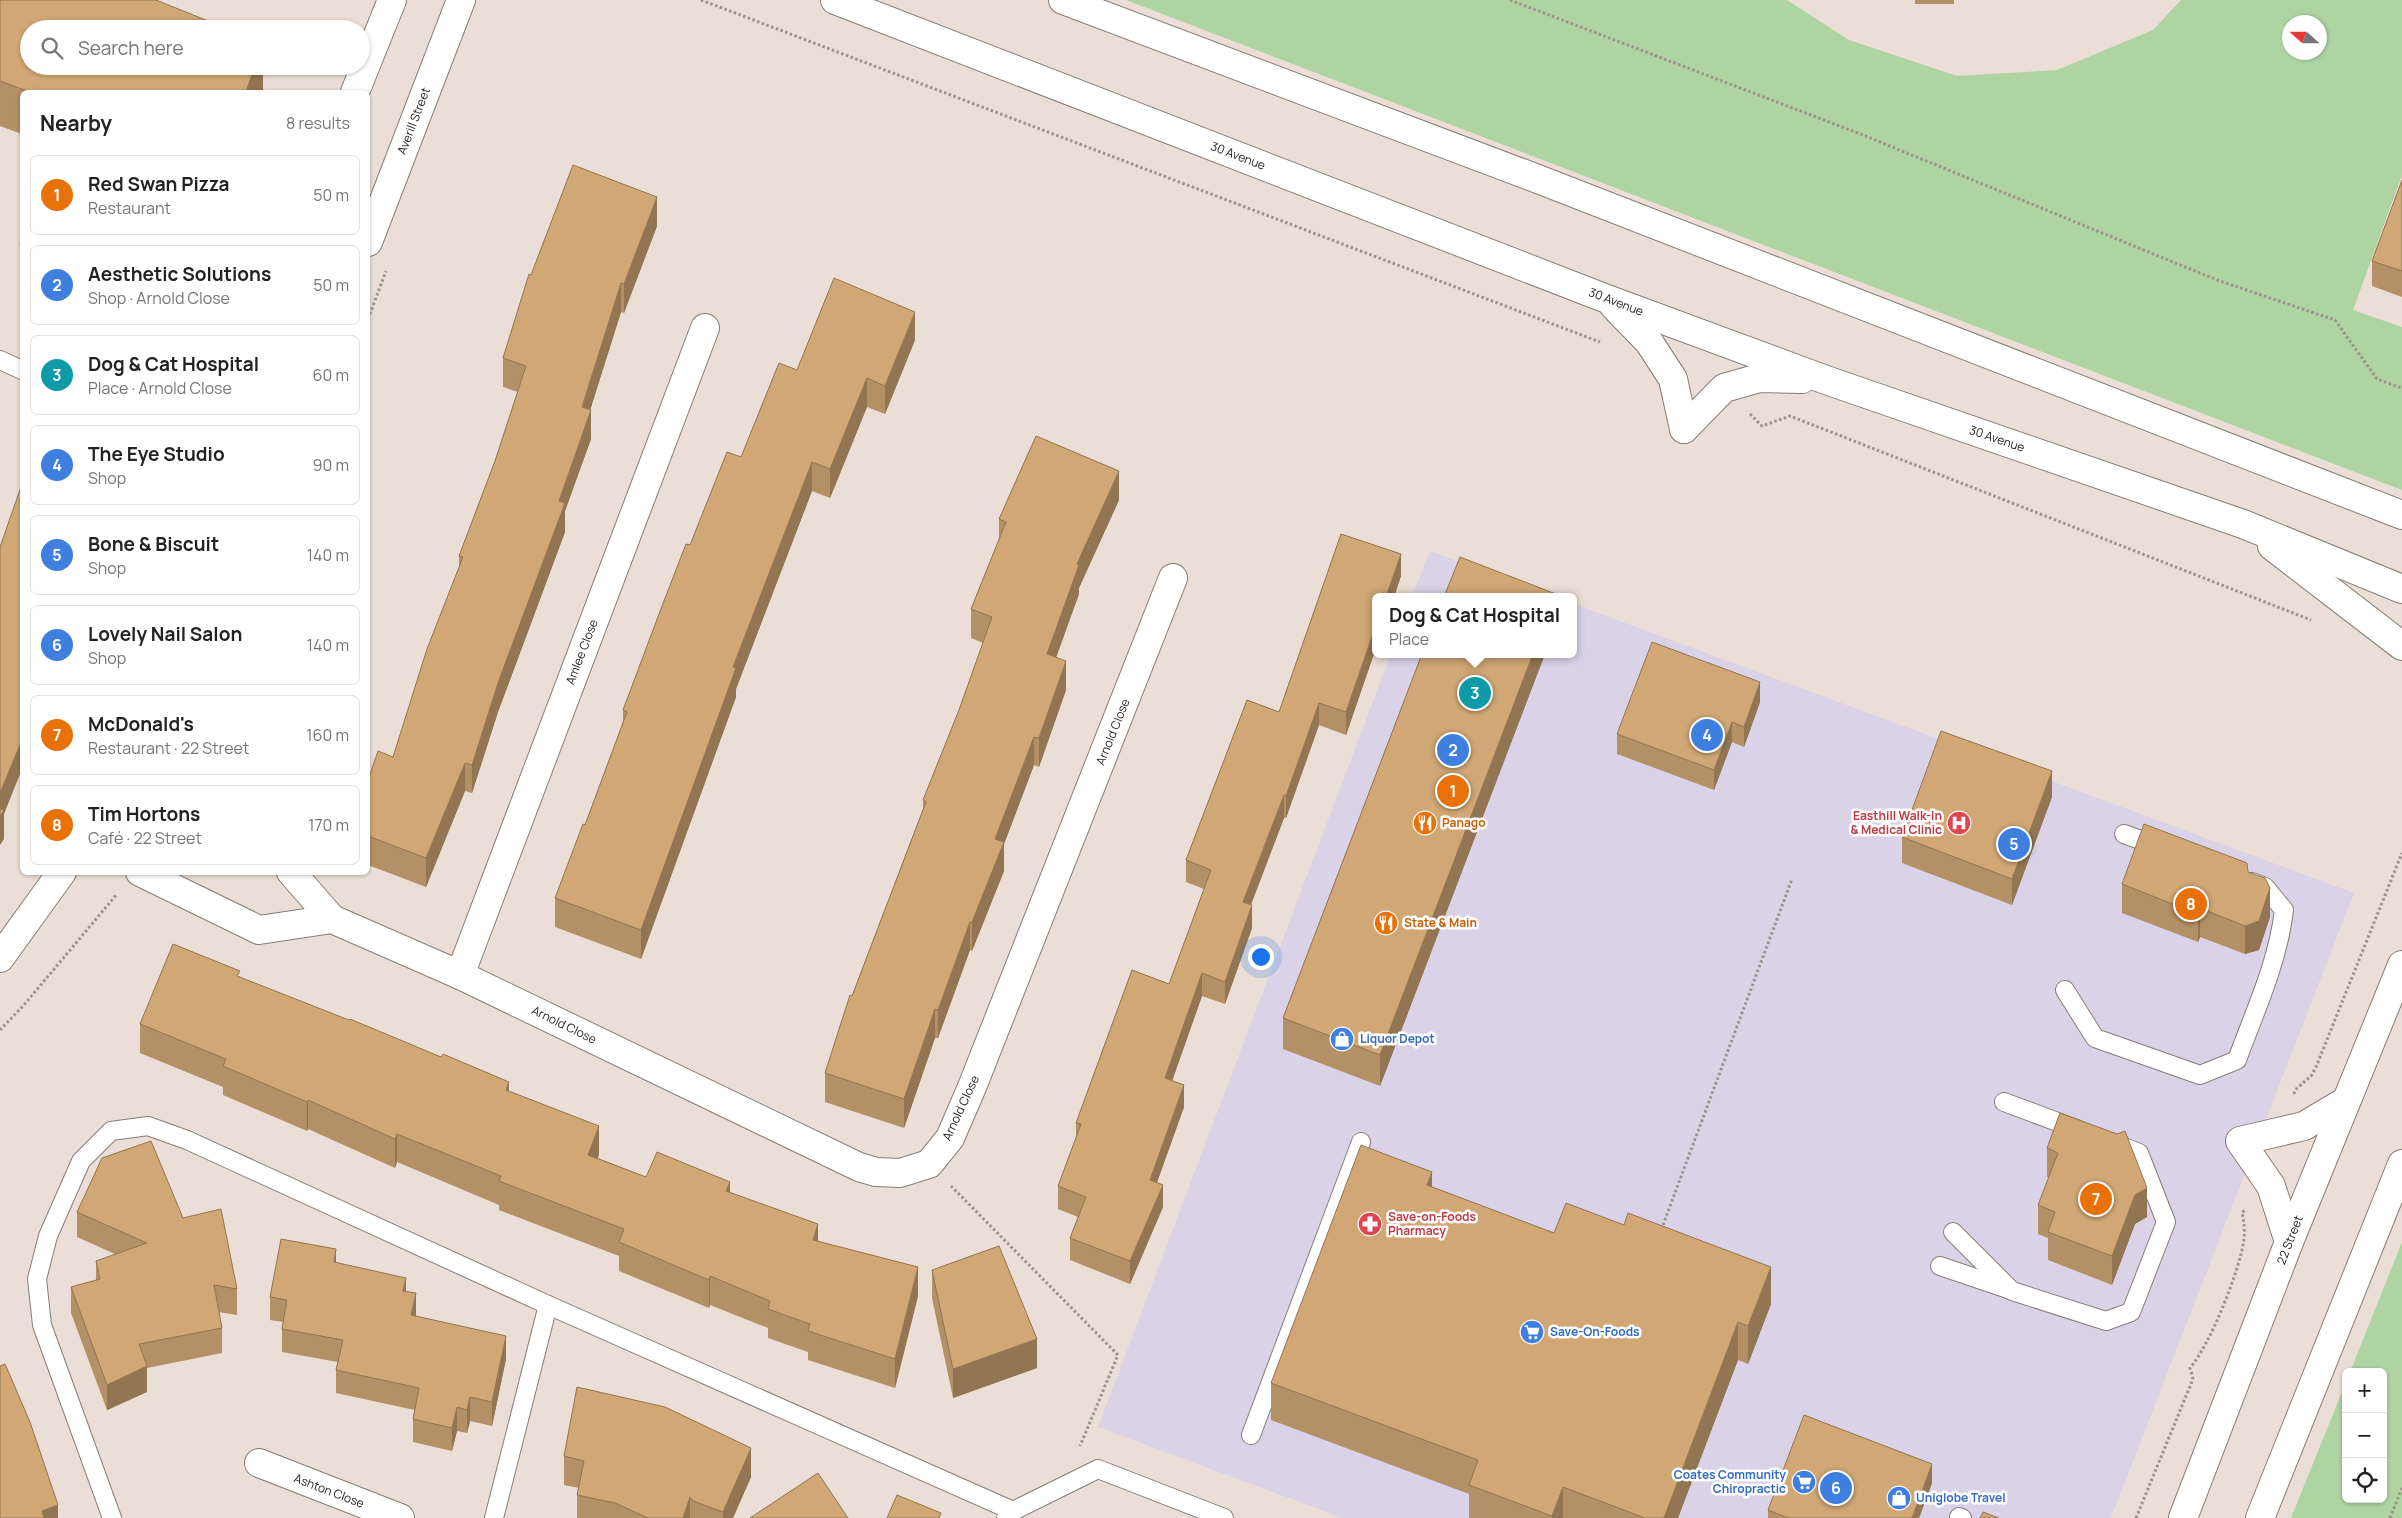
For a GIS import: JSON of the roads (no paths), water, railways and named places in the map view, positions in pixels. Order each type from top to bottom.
[{"type":"main road","points":[[370,55],[392,0]]},
{"type":"main road","name":"Averill Street","points":[[370,237],[461,0]]},
{"type":"main road","name":"30 Avenue","points":[[835,0],[1607,299],[1826,380],[2243,524],[2402,589]]},
{"type":"main road","points":[[1064,0],[1552,185],[2402,515]]},
{"type":"main road","points":[[356,90],[362,75]]},
{"type":"main road","points":[[1607,299],[1649,342],[1673,379],[1684,429],[1724,388],[1759,378],[1826,380]]},
{"type":"main road","name":"Amlee Close","points":[[460,975],[705,328]]},
{"type":"main road","points":[[2243,524],[2402,646]]},
{"type":"main road","name":"Arnold Close","points":[[294,875],[332,919],[460,975],[859,1167],[876,1172],[900,1173],[929,1164],[950,1138],[972,1087],[1173,578]]},
{"type":"main road","points":[[0,958],[60,875]]},
{"type":"main road","points":[[131,882],[259,930],[332,919]]},
{"type":"main road","name":"22 Street","points":[[2184,1518],[2289,1242],[2402,965]]},
{"type":"main road","points":[[2289,1242],[2271,1186],[2240,1141],[2304,1126],[2346,1101]]},
{"type":"main road","points":[[2260,1518],[2402,1164]]},
{"type":"main road","name":"Ashton Close","points":[[259,1463],[400,1518]]},
{"type":"lane","points":[[0,360],[20,369]]},
{"type":"lane","points":[[2124,834],[2180,855]]},
{"type":"lane","points":[[2065,990],[2095,1038],[2200,1075],[2236,1060],[2273,964],[2282,930],[2284,910],[2265,887],[2237,876]]},
{"type":"lane","points":[[1940,1266],[2106,1321],[2131,1312],[2166,1222],[2139,1153],[2004,1102]]},
{"type":"lane","points":[[112,1518],[42,1325],[37,1279],[48,1236],[81,1161],[111,1131],[148,1126],[187,1140],[1009,1514],[1098,1468],[1224,1518]]},
{"type":"lane","points":[[1251,1435],[1361,1142]]},
{"type":"lane","points":[[1953,1232],[2012,1291]]},
{"type":"lane","points":[[494,1518],[548,1305]]},
{"type":"place","name":"Dog & Cat Hospital","points":[[1475,693]]},
{"type":"place","name":"The Eye Studio","points":[[1707,735]]},
{"type":"place","name":"Aesthetic Solutions","points":[[1453,750]]},
{"type":"place","name":"Red Swan Pizza","points":[[1453,791]]},
{"type":"place","name":"Panago","points":[[1425,823]]},
{"type":"place","name":"Easthill Walk-In & Medical Clinic","points":[[1959,823]]},
{"type":"place","name":"Bone & Biscuit","points":[[2014,844]]},
{"type":"place","name":"Tim Hortons","points":[[2191,904]]},
{"type":"place","name":"State & Main","points":[[1386,923]]},
{"type":"place","name":"Liquor Depot","points":[[1342,1039]]},
{"type":"place","name":"McDonald's","points":[[2096,1199]]},
{"type":"place","name":"Save-on-Foods Pharmacy","points":[[1370,1224]]},
{"type":"place","name":"Save-On-Foods","points":[[1532,1332]]},
{"type":"place","name":"Coates Community Chiropractic","points":[[1804,1482]]},
{"type":"place","name":"Lovely Nail Salon","points":[[1836,1488]]},
{"type":"place","name":"Uniglobe Travel","points":[[1899,1498]]}]
